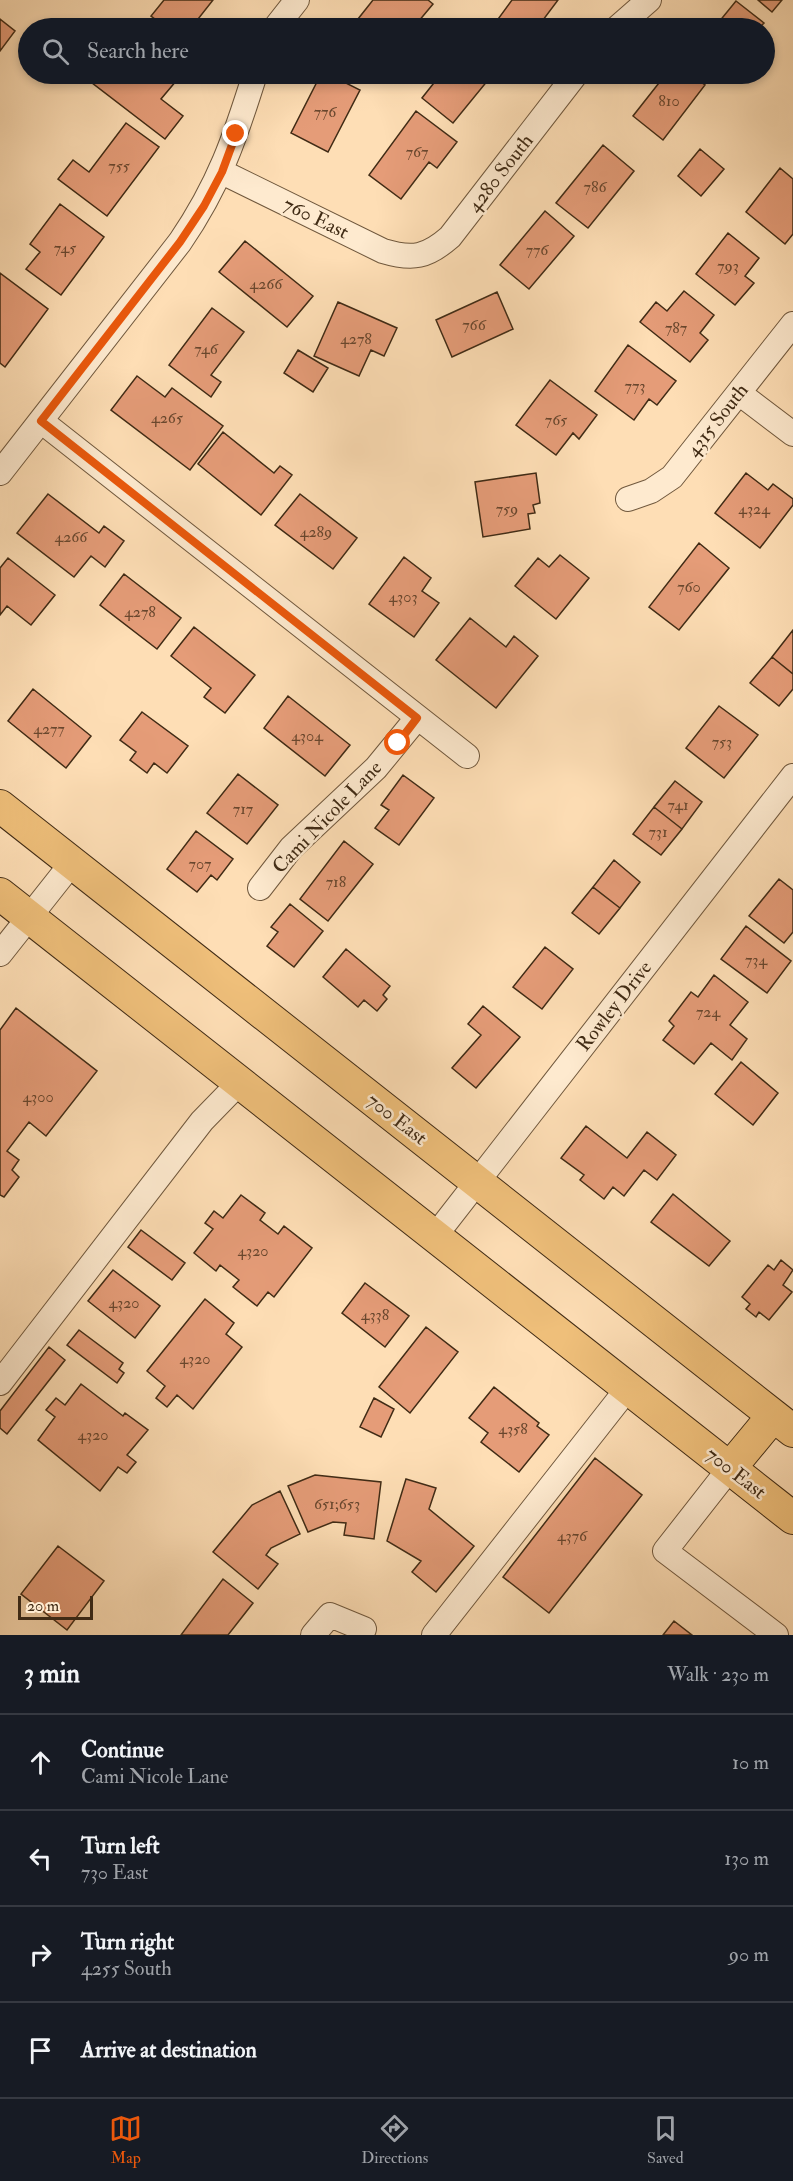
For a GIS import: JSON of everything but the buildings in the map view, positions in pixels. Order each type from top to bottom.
[{"type":"main road","name":"700 East","points":[[0,806],[783,1423]]},
{"type":"main road","name":"700 East","points":[[0,894],[793,1518]]},
{"type":"main road","points":[[730,1468],[783,1423]]},
{"type":"street","points":[[283,18],[297,0]]},
{"type":"street","points":[[628,18],[649,0]]},
{"type":"street","points":[[0,474],[180,242],[204,206],[222,172],[252,84]]},
{"type":"street","name":"4280 South","points":[[412,257],[435,250],[450,237],[568,84]]},
{"type":"street","name":"760 East","points":[[222,172],[384,251],[412,257]]},
{"type":"street","name":"4315 South","points":[[628,499],[651,491],[672,477],[793,324]]},
{"type":"street","points":[[739,393],[793,434]]},
{"type":"street","points":[[41,421],[467,756]]},
{"type":"street","name":"Cami Nicole Lane","points":[[260,888],[291,848],[376,768],[417,718]]},
{"type":"street","name":"Rowley Drive","points":[[435,1236],[793,776]]},
{"type":"street","points":[[0,954],[72,863]]},
{"type":"street","points":[[0,1383],[202,1121],[239,1083]]},
{"type":"street","points":[[434,1635],[628,1388]]},
{"type":"street","points":[[730,1468],[665,1551],[776,1635]]},
{"type":"street","points":[[313,1635],[330,1616],[364,1629]]},
{"type":"route","points":[[236,134],[222,172],[204,206],[180,242],[41,421],[417,718],[398,743]]}]
